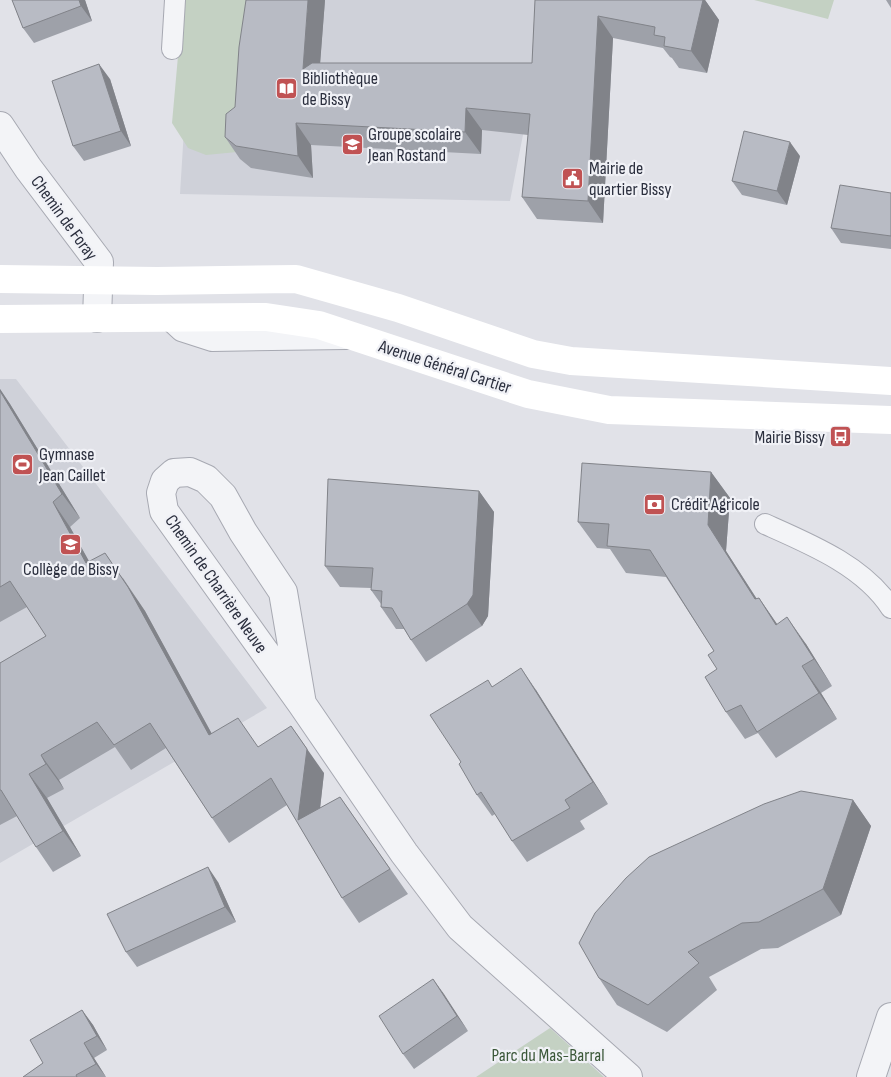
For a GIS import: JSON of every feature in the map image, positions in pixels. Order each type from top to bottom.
[{"type":"main road","points":[[0,279],[296,278],[532,354],[571,361],[891,381]]},
{"type":"main road","points":[[319,325],[330,288]]},
{"type":"main road","name":"Avenue Général Cartier","points":[[0,319],[266,317],[319,325],[528,394],[609,410],[891,420]]},
{"type":"street","name":"Chemin de Foray","points":[[0,126],[28,168],[99,262],[97,318]]},
{"type":"street","name":"Chemin de Charrière Neuve","points":[[302,704],[283,592],[243,532],[223,496],[206,478],[190,472],[174,473],[165,482],[160,493],[164,511],[302,704],[404,853],[460,927],[628,1077]]},
{"type":"street","points":[[871,1077],[891,1017]]},
{"type":"lane","points":[[172,49],[174,0]]},
{"type":"lane","points":[[167,318],[181,331],[212,341],[361,339]]},
{"type":"lane","points":[[765,524],[844,564],[879,590],[891,608]]},
{"type":"shaded area","name":"Groupe scolaire Jean Rostand","points":[[192,0],[614,0],[531,94],[510,201],[180,194]]},
{"type":"shaded area","name":"Collège de Bissy","points":[[0,379],[16,379],[267,708],[0,863]]},
{"type":"green space","points":[[183,0],[258,0],[237,152],[206,155],[188,148],[172,123]]},
{"type":"green space","points":[[754,0],[834,0],[828,19]]},
{"type":"green space","name":"Parc du Mas-Barral","points":[[550,1028],[604,1077],[476,1077]]},
{"type":"building","points":[[12,0],[79,0],[81,6],[23,28]]},
{"type":"building","points":[[246,0],[308,0],[303,69],[312,63],[532,63],[535,0],[703,0],[691,51],[664,46],[665,37],[654,35],[655,27],[598,16],[588,201],[522,197],[530,114],[466,108],[465,132],[296,123],[298,156],[236,146],[225,137],[226,114],[235,107],[239,47]]},
{"type":"building","points":[[99,64],[121,131],[73,146],[52,81]]},
{"type":"building","points":[[744,131],[790,142],[777,191],[732,181]]},
{"type":"building","points":[[840,185],[891,193],[891,236],[831,228]]},
{"type":"building","points":[[0,391],[62,494],[53,502],[86,563],[105,553],[128,587],[209,735],[238,718],[258,747],[291,726],[307,749],[298,820],[340,797],[390,869],[342,898],[271,778],[212,818],[150,723],[114,745],[97,722],[41,755],[46,764],[29,774],[63,831],[36,847],[0,790],[0,663],[46,636],[10,581],[0,587]]},
{"type":"building","points":[[582,463],[711,472],[708,525],[755,599],[759,598],[776,625],[787,617],[814,659],[802,666],[819,693],[757,732],[741,705],[726,712],[705,677],[717,669],[708,655],[714,651],[650,550],[607,546],[609,524],[578,522]]},
{"type":"building","points":[[328,479],[479,491],[473,595],[467,604],[411,640],[392,608],[381,607],[382,591],[371,590],[373,568],[325,566]]},
{"type":"building","points":[[521,668],[593,782],[565,800],[570,808],[512,841],[481,792],[477,795],[459,764],[461,762],[430,715],[488,680],[492,687]]},
{"type":"building","points":[[801,791],[853,800],[823,889],[759,922],[742,923],[688,952],[699,963],[648,1005],[599,978],[579,943],[595,913],[626,878],[649,857],[764,804]]},
{"type":"building","points":[[208,867],[225,907],[126,952],[107,914]]},
{"type":"building","points":[[433,979],[457,1016],[403,1054],[379,1016]]},
{"type":"building","points":[[82,1010],[97,1036],[84,1043],[96,1064],[76,1075],[77,1077],[23,1077],[43,1063],[30,1040]]},
{"type":"place","name":"Bibliothèque de Bissy","points":[[286,88]]},
{"type":"place","name":"Groupe scolaire Jean Rostand","points":[[352,144]]},
{"type":"place","name":"Mairie de quartier Bissy","points":[[573,178]]},
{"type":"place","name":"Mairie Bissy","points":[[841,437]]},
{"type":"place","name":"Gymnase Jean Caillet","points":[[23,464]]},
{"type":"place","name":"Crédit Agricole","points":[[655,504]]},
{"type":"place","name":"Collège de Bissy","points":[[71,544]]}]
